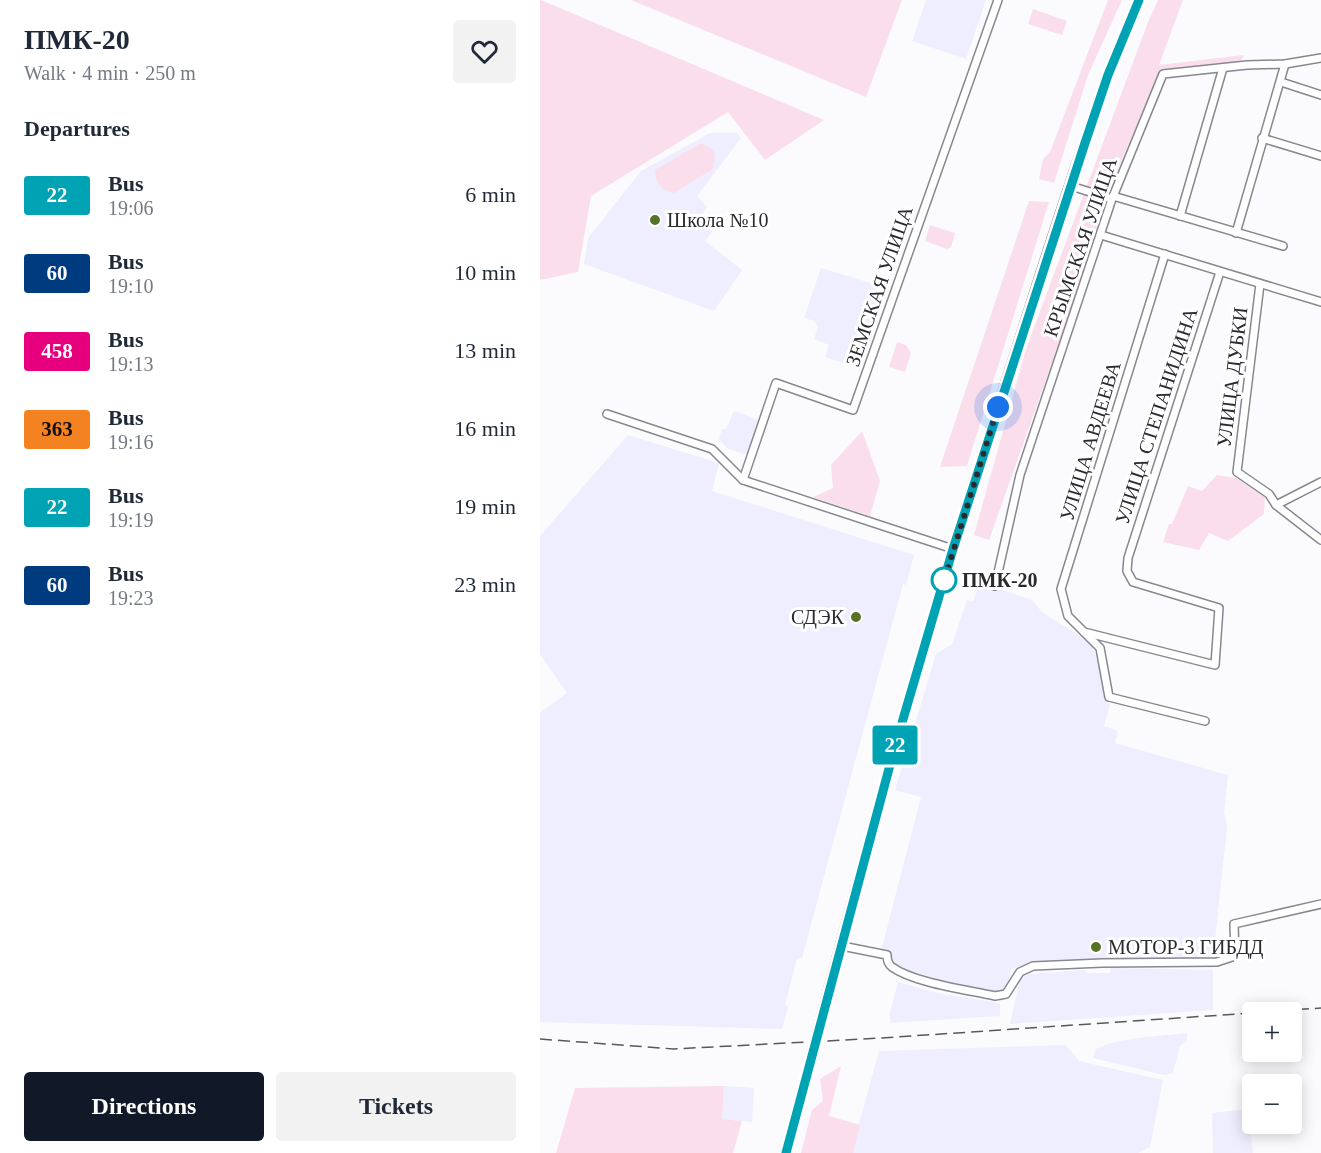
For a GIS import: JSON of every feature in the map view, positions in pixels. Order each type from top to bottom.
[{"type":"main road","points":[[786,1153],[895,745],[953,549],[1108,75],[1139,0]]},
{"type":"street","name":"ЗЕМСКАЯ УЛИЦА","points":[[743,480],[776,384],[853,410],[998,0]]},
{"type":"street","name":"КРЫМСКАЯ УЛИЦА","points":[[995,586],[1020,476],[1113,198],[1162,74],[1247,65],[1285,64],[1321,58]]},
{"type":"street","points":[[1236,233],[1285,64]]},
{"type":"street","points":[[1180,216],[1223,68]]},
{"type":"street","points":[[1281,82],[1321,95]]},
{"type":"street","points":[[1263,138],[1321,156]]},
{"type":"street","points":[[1071,186],[1283,246]]},
{"type":"street","points":[[1101,235],[1321,302]]},
{"type":"street","name":"УЛИЦА АВДЕЕВА","points":[[1165,254],[1061,589],[1068,616],[1100,648],[1109,697],[1206,721]]},
{"type":"street","name":"УЛИЦА СТЕПАНИДИНА","points":[[1084,632],[1215,665],[1219,608],[1133,582],[1127,571],[1128,558],[1220,272]]},
{"type":"street","name":"УЛИЦА ДУБКИ","points":[[1260,284],[1237,472],[1269,494],[1276,505]]},
{"type":"street","points":[[607,414],[712,449],[743,480],[953,549]]},
{"type":"street","points":[[1321,482],[1276,505],[1321,540]]},
{"type":"street","points":[[842,945],[887,955],[888,964],[892,968],[907,975],[995,996],[1006,994],[1020,972],[1033,966],[1217,962],[1235,956],[1234,924],[1321,904]]},
{"type":"shaded area","points":[[540,0],[824,120],[765,160],[728,112],[591,196],[578,272],[540,280]]},
{"type":"shaded area","points":[[631,0],[902,0],[866,97]]},
{"type":"shaded area","points":[[926,0],[986,0],[966,59],[912,41]]},
{"type":"shaded area","points":[[1108,0],[1122,0],[1088,75],[1054,183],[1039,179],[1043,159],[1050,152]]},
{"type":"shaded area","points":[[1158,0],[1183,0],[1159,65],[1244,55],[1239,64],[1158,74],[1109,191],[1097,187],[1087,218],[1100,228],[989,540],[974,535],[1026,349]]},
{"type":"shaded area","points":[[1033,9],[1067,21],[1062,35],[1028,24]]},
{"type":"shaded area","name":"Школа №10","points":[[710,133],[737,133],[741,138],[697,196],[707,207],[702,215],[716,226],[705,241],[742,270],[714,311],[584,264],[588,238],[641,171]]},
{"type":"shaded area","points":[[701,143],[715,153],[713,169],[674,193],[663,188],[656,179],[655,170]]},
{"type":"shaded area","points":[[1029,201],[1049,202],[967,466],[940,467]]},
{"type":"shaded area","points":[[930,225],[955,233],[951,247],[947,249],[925,241]]},
{"type":"shaded area","points":[[821,268],[877,285],[877,289],[884,291],[859,368],[825,357],[829,345],[814,339],[818,327],[814,321],[804,318]]},
{"type":"shaded area","points":[[897,342],[906,345],[911,353],[905,372],[889,367]]},
{"type":"shaded area","points":[[734,411],[758,420],[747,455],[727,448],[719,439],[722,429],[726,429]]},
{"type":"shaded area","points":[[862,431],[880,481],[870,516],[813,497],[833,488],[831,465]]},
{"type":"shaded area","points":[[628,435],[719,463],[712,491],[914,555],[906,585],[903,584],[802,958],[797,958],[785,1005],[788,1007],[782,1029],[540,1022],[540,713],[567,693],[540,654],[540,536]]},
{"type":"shaded area","points":[[1217,475],[1236,478],[1265,497],[1264,514],[1228,541],[1209,533],[1199,550],[1163,542],[1169,524],[1172,524],[1188,486],[1202,491]]},
{"type":"shaded area","points":[[982,577],[993,581],[994,587],[1032,600],[1042,612],[1091,643],[1100,667],[1104,698],[1110,705],[1104,726],[1118,731],[1115,743],[1228,775],[1224,812],[1227,827],[1213,959],[1030,962],[1012,969],[1006,988],[992,995],[890,965],[881,951],[921,797],[895,790],[936,654],[952,644],[967,600],[973,602]]},
{"type":"shaded area","points":[[1111,968],[1213,970],[1213,1010],[1010,1024],[1020,979],[1029,974],[1085,970],[1086,973],[1110,973]]},
{"type":"shaded area","points":[[898,982],[937,993],[1000,1003],[1000,1016],[890,1023],[890,1013]]},
{"type":"shaded area","points":[[1187,1033],[1187,1041],[1180,1046],[1173,1073],[1164,1075],[1093,1058],[1096,1049],[1110,1043]]},
{"type":"shaded area","points":[[1066,1045],[1079,1061],[1163,1080],[1150,1147],[1138,1153],[851,1153],[879,1051]]},
{"type":"shaded area","points":[[841,1066],[829,1116],[860,1125],[853,1153],[801,1153],[812,1110],[823,1101],[820,1079]]},
{"type":"shaded area","points":[[724,1086],[754,1088],[752,1122],[722,1119]]},
{"type":"shaded area","points":[[724,1086],[722,1119],[742,1121],[733,1153],[556,1153],[575,1088]]},
{"type":"shaded area","points":[[1242,1110],[1242,1134],[1251,1134],[1253,1153],[1213,1153],[1212,1113]]},
{"type":"railway","points":[[1302,1009],[1321,1008]]},
{"type":"railway","points":[[540,1039],[674,1049],[882,1038],[1242,1014]]},
{"type":"bus line","name":"22","points":[[786,1153],[894,750],[953,549],[1108,75],[1139,0]]},
{"type":"place","name":"Школа №10","points":[[655,220]]},
{"type":"place","name":"ПМК-20","points":[[944,580]]},
{"type":"place","name":"СДЭК","points":[[856,617]]},
{"type":"place","name":"МОТОР-3 ГИБДД","points":[[1096,947]]},
{"type":"route","points":[[944,580],[943,584],[998,407]]}]
